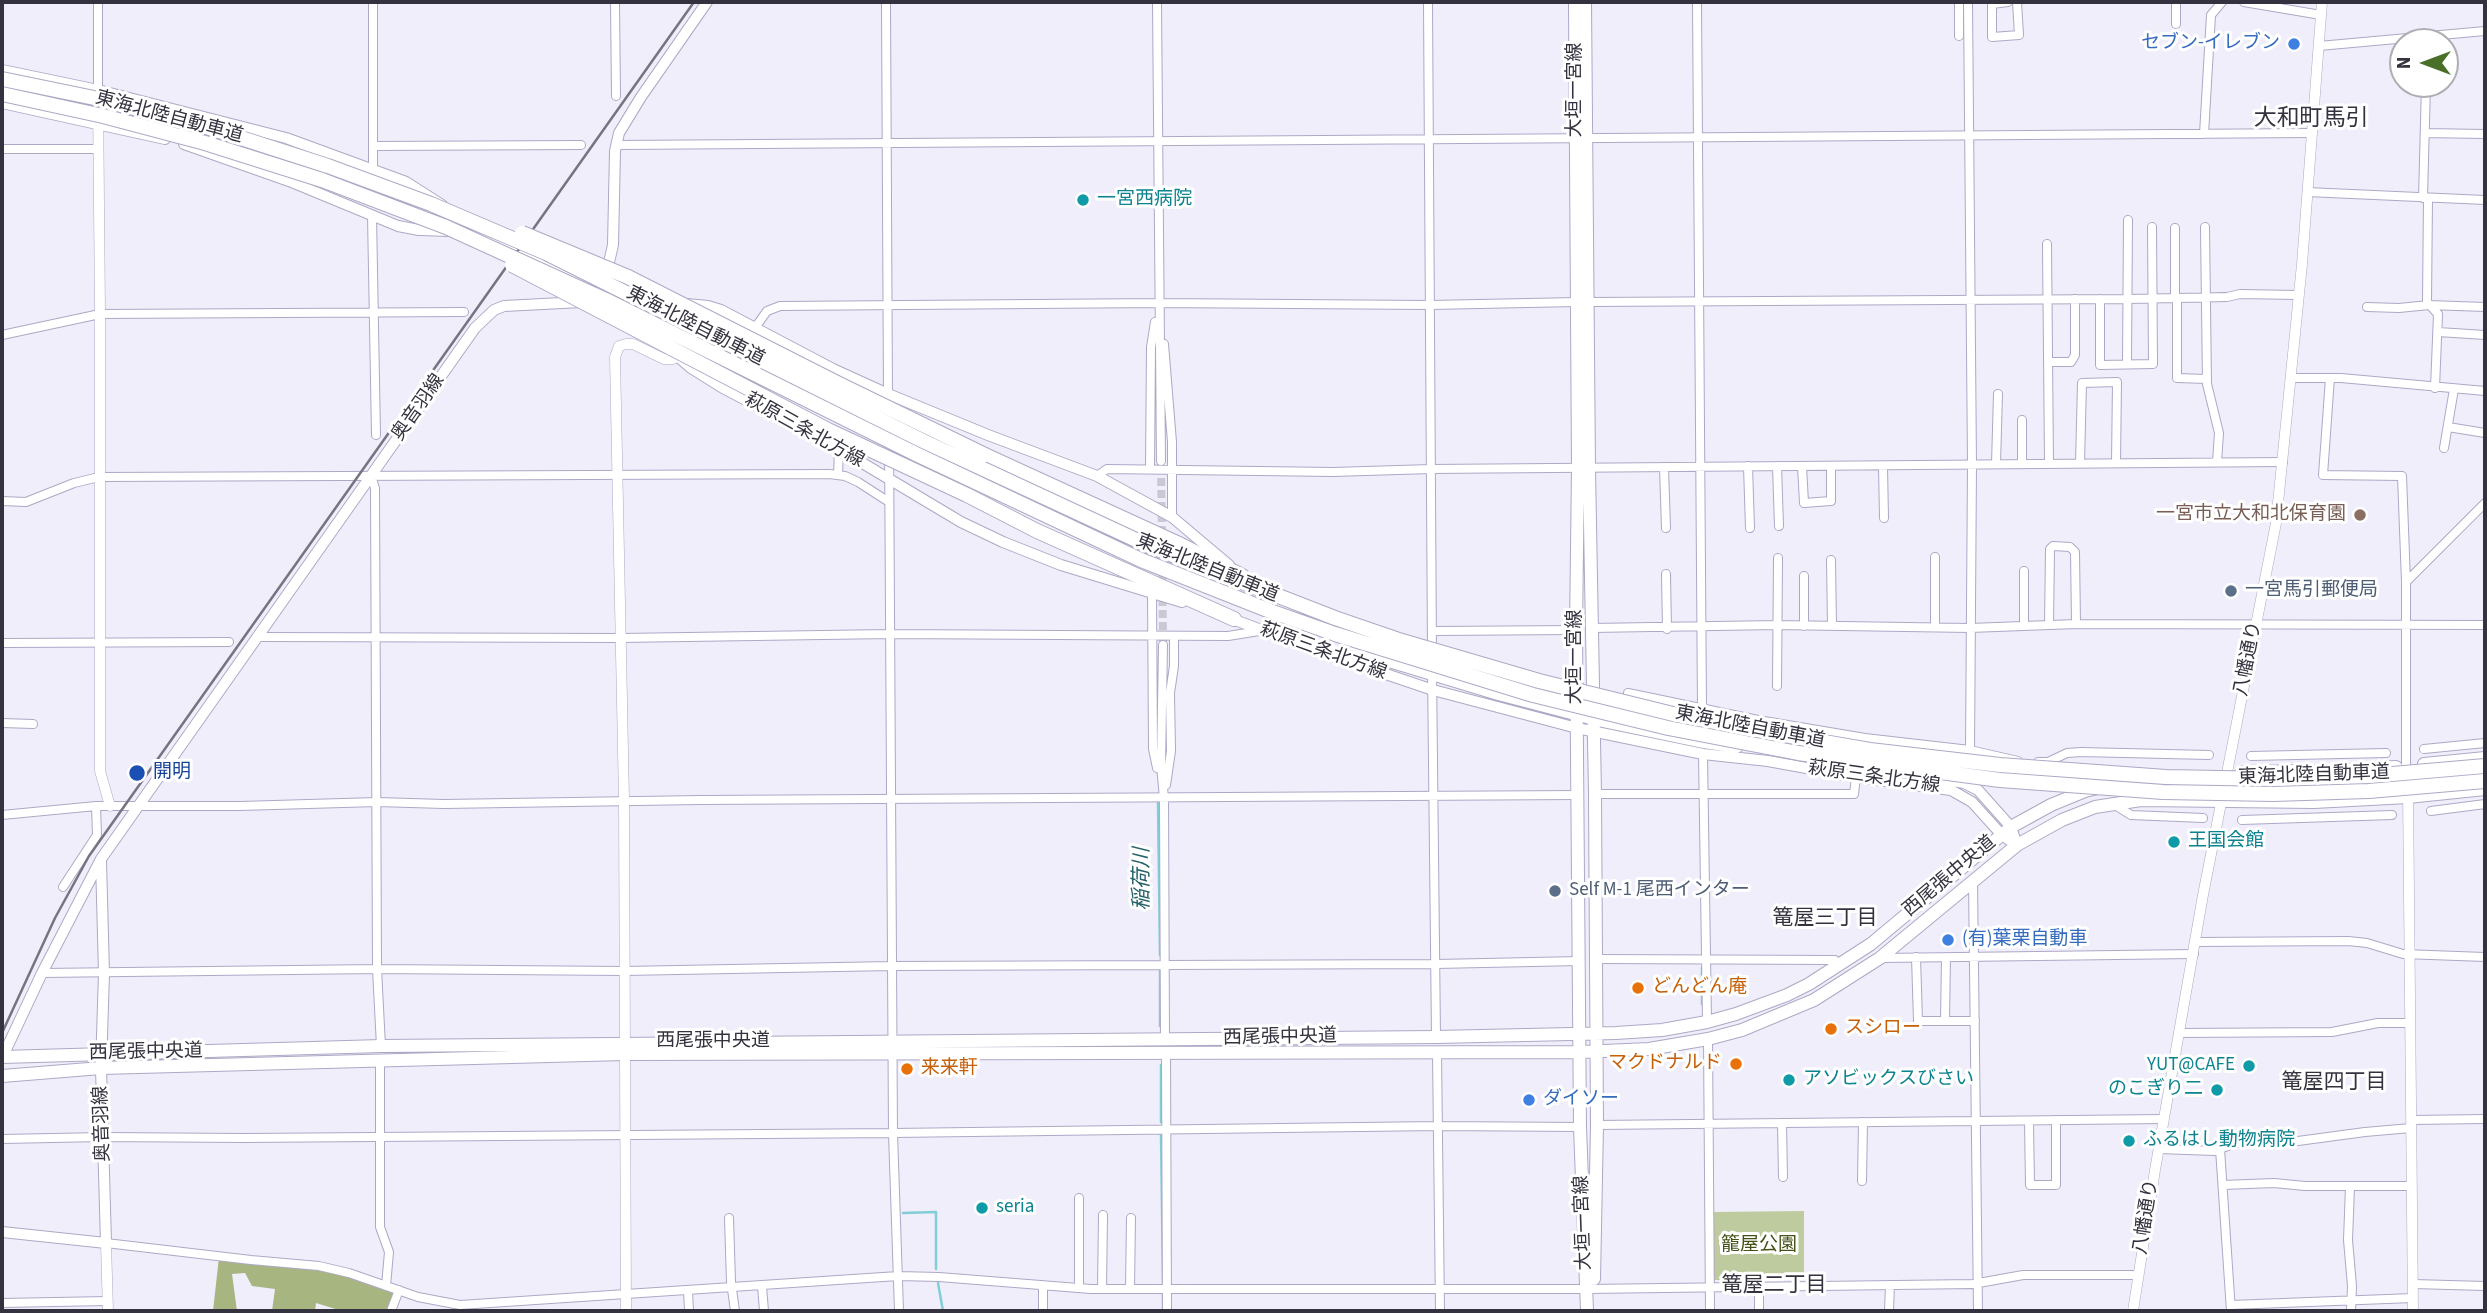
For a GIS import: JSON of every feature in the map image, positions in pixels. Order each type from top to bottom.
[{"type":"highway","name":"東海北陸自動車道","points":[[2,79],[104,100],[207,127],[328,166],[431,204],[546,253],[923,441],[1147,545],[1335,618],[1402,641],[1539,681],[1673,714],[1788,736],[1870,750],[2011,766],[2166,777],[2273,779],[2369,776],[2485,766]]},
{"type":"highway","name":"東海北陸自動車道","points":[[2,94],[153,128],[265,161],[433,222],[538,267],[940,466],[1141,559],[1270,611],[1347,638],[1533,695],[1668,728],[1798,753],[1932,773],[2022,782],[2163,793],[2273,794],[2369,791],[2485,781]]},
{"type":"highway","points":[[322,180],[486,251],[828,430],[1037,531],[1234,619]]},
{"type":"highway","points":[[431,204],[510,229],[608,268],[985,455],[1177,542],[1242,576]]},
{"type":"main road","points":[[600,288],[613,245],[616,145],[620,132],[707,2]]},
{"type":"main road","name":"大垣一宮線","points":[[1575,2],[1581,138],[1584,468],[1595,794],[1597,1125],[1587,1311]]},
{"type":"main road","name":"大垣一宮線","points":[[1581,138],[1585,2]]},
{"type":"main road","name":"萩原三条北方線","points":[[2,71],[98,90],[274,134],[416,187],[487,236],[600,288],[638,300],[709,306],[832,369],[888,394],[1097,476],[1172,517],[1242,576],[1300,616],[1341,640],[1392,663],[1577,722]]},
{"type":"main road","name":"萩原三条北方線","points":[[2,103],[98,123],[229,158],[408,229],[461,231],[487,236]]},
{"type":"main road","name":"萩原三条北方線","points":[[600,288],[623,305],[691,368],[723,388],[839,449],[961,522],[1060,565],[1234,619],[1433,690],[1594,726],[1703,754],[1768,761],[1856,777],[1944,788],[1959,793],[1972,802],[2006,831]]},
{"type":"main road","name":"奥音羽線","points":[[2,1057],[102,859],[484,317],[494,310],[517,304],[581,303],[590,299],[600,288]]},
{"type":"main road","name":"大垣一宮線","points":[[1584,468],[1576,630],[1580,1126],[1590,1288],[1594,1311]]},
{"type":"main road","name":"萩原三条北方線","points":[[1594,726],[1964,783],[1978,790],[2017,845]]},
{"type":"main road","name":"西尾張中央道","points":[[1165,1046],[1634,1033],[1707,1022],[1762,1006],[1839,966],[1871,944],[2006,831],[2069,797],[2114,782],[2170,775],[2406,766],[2485,758]]},
{"type":"main road","name":"西尾張中央道","points":[[2,1057],[381,1046],[624,1049],[1165,1046],[1581,1052],[1649,1049],[1742,1030],[1792,1011],[1836,988],[1880,958],[2017,845],[2062,820],[2111,803],[2159,799],[2314,802],[2408,797],[2485,789]]},
{"type":"main road","name":"奥音羽線","points":[[102,859],[104,973],[101,1068],[106,1243]]},
{"type":"main road","name":"西尾張中央道","points":[[2,1076],[101,1068],[380,1060],[624,1049]]},
{"type":"main road","points":[[2,1232],[106,1243]]},
{"type":"street","points":[[98,2],[100,771],[110,806]]},
{"type":"street","points":[[373,2],[372,215],[376,435]]},
{"type":"street","points":[[615,2],[616,96]]},
{"type":"street","points":[[886,2],[893,1133],[899,1311]]},
{"type":"street","points":[[1157,2],[1161,461]]},
{"type":"street","points":[[1428,2],[1436,1037]]},
{"type":"street","points":[[1697,2],[1702,709]]},
{"type":"street","points":[[1959,2],[1959,36]]},
{"type":"street","points":[[1968,2],[1972,465],[1970,750]]},
{"type":"street","points":[[2008,2],[1992,3],[1992,37],[2019,35],[2017,2]]},
{"type":"street","points":[[2176,2],[2176,24]]},
{"type":"street","points":[[2204,134],[2211,15],[2222,2]]},
{"type":"street","points":[[2244,2],[2321,15]]},
{"type":"street","name":"八幡通り","points":[[2133,1311],[2193,954],[2255,624],[2269,564],[2283,462],[2299,295],[2322,2]]},
{"type":"street","points":[[2459,35],[2485,31]]},
{"type":"street","points":[[2319,46],[2389,42]]},
{"type":"street","points":[[2426,98],[2427,302],[2438,314],[2435,388]]},
{"type":"street","points":[[616,145],[2311,133]]},
{"type":"street","points":[[2425,133],[2485,134]]},
{"type":"street","points":[[373,146],[581,145]]},
{"type":"street","points":[[2,149],[98,149]]},
{"type":"street","points":[[2307,192],[2485,200]]},
{"type":"street","points":[[2127,364],[2128,220]]},
{"type":"street","points":[[2100,299],[2100,365],[2153,363],[2152,227]]},
{"type":"street","points":[[2205,227],[2207,379],[2219,433],[2217,462]]},
{"type":"street","points":[[2175,228],[2177,378],[2207,379]]},
{"type":"street","points":[[2047,244],[2049,463]]},
{"type":"street","points":[[723,388],[754,327],[773,307],[1158,303],[1430,305],[1763,300],[2153,299],[2241,294],[2299,295]]},
{"type":"street","points":[[2048,362],[2071,362],[2076,355],[2075,299]]},
{"type":"street","points":[[1150,469],[1151,347],[1158,303]]},
{"type":"street","points":[[1158,303],[1166,356],[1173,470],[1172,517]]},
{"type":"street","points":[[2367,307],[2429,304],[2485,307]]},
{"type":"street","points":[[2,335],[100,314],[464,312]]},
{"type":"street","points":[[2438,332],[2485,335]]},
{"type":"street","points":[[626,1311],[624,800],[617,349],[633,344],[664,359],[678,356]]},
{"type":"street","points":[[2291,378],[2330,378],[2485,391]]},
{"type":"street","points":[[2330,378],[2323,475],[2402,476],[2406,582],[2413,1311]]},
{"type":"street","points":[[2080,463],[2082,383],[2117,382],[2116,463]]},
{"type":"street","points":[[2444,448],[2454,389]]},
{"type":"street","points":[[1996,464],[1998,394]]},
{"type":"street","points":[[2022,420],[2022,464]]},
{"type":"street","points":[[2448,427],[2485,433]]},
{"type":"street","points":[[838,475],[839,449]]},
{"type":"street","points":[[1097,476],[1107,469],[1333,472],[1700,466],[2283,462]]},
{"type":"street","points":[[1748,466],[1750,528]]},
{"type":"street","points":[[1777,466],[1779,526]]},
{"type":"street","points":[[1802,466],[1804,503],[1831,501],[1831,466]]},
{"type":"street","points":[[1883,466],[1884,518]]},
{"type":"street","points":[[1664,467],[1666,528]]},
{"type":"street","points":[[2,501],[26,502],[51,491],[99,477],[838,475],[858,482],[889,502]]},
{"type":"street","points":[[371,476],[375,488],[377,969],[381,1046]]},
{"type":"street","points":[[2406,582],[2485,503]]},
{"type":"street","points":[[2049,625],[2050,549],[2053,547],[2070,547],[2075,552],[2076,624]]},
{"type":"street","points":[[1935,627],[1936,557]]},
{"type":"street","points":[[1777,685],[1779,558]]},
{"type":"street","points":[[1831,560],[1832,626]]},
{"type":"street","points":[[2024,571],[2024,626]]},
{"type":"street","points":[[1666,574],[1667,629]]},
{"type":"street","points":[[1804,576],[1804,626]]},
{"type":"street","points":[[1152,593],[1153,749],[1164,798]]},
{"type":"street","points":[[1591,628],[1667,629],[1777,625],[1970,628],[2076,624],[2485,625]]},
{"type":"street","points":[[259,637],[620,638],[890,634],[1228,636],[1263,630]]},
{"type":"street","points":[[1432,631],[1576,630]]},
{"type":"street","points":[[1164,798],[1171,751],[1170,694],[1174,636]]},
{"type":"street","points":[[2,643],[229,642]]},
{"type":"street","points":[[1163,645],[1161,766],[1164,798],[1166,966],[1167,1311]]},
{"type":"street","points":[[1628,693],[1758,720],[1865,738],[1970,750],[2020,761],[2053,760],[2067,753],[2209,755]]},
{"type":"street","points":[[1753,750],[1758,720]]},
{"type":"street","points":[[2,723],[33,724]]},
{"type":"street","points":[[2424,749],[2485,743]]},
{"type":"street","points":[[2114,782],[2115,753]]},
{"type":"street","points":[[2251,756],[2386,753]]},
{"type":"street","points":[[1703,754],[1707,1022]]},
{"type":"street","points":[[2312,756],[2312,771]]},
{"type":"street","points":[[1595,794],[1854,794],[1856,777]]},
{"type":"street","points":[[2,815],[96,806],[377,802],[444,804],[624,800],[1578,795]]},
{"type":"street","points":[[2148,816],[2159,799]]},
{"type":"street","points":[[2314,802],[2314,819]]},
{"type":"street","points":[[2111,803],[2132,815],[2203,818]]},
{"type":"street","points":[[2431,811],[2485,804]]},
{"type":"street","points":[[63,887],[97,835],[96,806]]},
{"type":"street","points":[[2242,820],[2392,815]]},
{"type":"street","points":[[1973,880],[1978,1311]]},
{"type":"street","points":[[2196,942],[2358,942],[2410,954],[2485,957]]},
{"type":"street","points":[[1880,958],[2193,954]]},
{"type":"street","points":[[1916,957],[1918,1021],[1975,1021]]},
{"type":"street","points":[[1945,1021],[1946,957]]},
{"type":"street","points":[[1596,959],[1835,960],[1839,966]]},
{"type":"street","points":[[42,974],[377,969],[624,971],[892,966],[1580,961]]},
{"type":"street","points":[[2180,1033],[2332,1032],[2378,1023],[2410,1023]]},
{"type":"street","points":[[1708,1039],[1710,1311]]},
{"type":"street","points":[[1437,1051],[1440,1311]]},
{"type":"street","points":[[380,1060],[380,1227],[388,1252],[386,1286]]},
{"type":"street","points":[[1597,1125],[2164,1119]]},
{"type":"street","points":[[2159,1149],[2199,1152],[2220,1149],[2235,1143],[2298,1141],[2411,1124],[2485,1119]]},
{"type":"street","points":[[2029,1121],[2030,1185],[2056,1185],[2056,1120]]},
{"type":"street","points":[[1862,1181],[1863,1122]]},
{"type":"street","points":[[1783,1124],[1783,1177]]},
{"type":"street","points":[[2,1139],[1580,1126]]},
{"type":"street","points":[[2220,1149],[2231,1308],[2413,1298]]},
{"type":"street","points":[[2223,1185],[2274,1183],[2411,1186]]},
{"type":"street","points":[[2350,1186],[2348,1240],[2351,1311]]},
{"type":"street","points":[[1079,1198],[1079,1288]]},
{"type":"street","points":[[1102,1289],[1103,1215]]},
{"type":"street","points":[[729,1218],[731,1282],[734,1288],[735,1311]]},
{"type":"street","points":[[1130,1289],[1131,1218]]},
{"type":"street","points":[[2,1303],[108,1306],[106,1243],[319,1266],[460,1305],[898,1276],[1130,1289],[1890,1285],[1978,1283],[2023,1275],[2138,1275]]},
{"type":"street","points":[[2413,1284],[2485,1286]]},
{"type":"street","points":[[1889,1311],[1890,1285]]},
{"type":"street","points":[[762,1286],[764,1311]]},
{"type":"street","points":[[1043,1286],[1043,1311]]},
{"type":"street","points":[[1759,1286],[1759,1311]]},
{"type":"street","points":[[391,1311],[399,1290]]},
{"type":"street","points":[[688,1291],[689,1311]]},
{"type":"green space","name":"籠屋公園","points":[[1804,1211],[1804,1280],[1713,1280],[1714,1212]]},
{"type":"green space","points":[[219,1257],[319,1266],[399,1290],[391,1311],[342,1311],[316,1303],[315,1311],[272,1311],[275,1289],[252,1286],[245,1273],[232,1274],[237,1311],[213,1311]]},
{"type":"waterway","name":"稲荷川","points":[[1158,803],[1160,955]]},
{"type":"waterway","name":"稲荷川","points":[[1160,968],[1160,1026]]},
{"type":"waterway","points":[[1702,968],[1702,1004]]},
{"type":"waterway","name":"稲荷川","points":[[1161,1065],[1161,1122]]},
{"type":"waterway","name":"稲荷川","points":[[1161,1133],[1163,1283]]},
{"type":"waterway","points":[[903,1213],[936,1212],[936,1269]]},
{"type":"waterway","points":[[938,1283],[943,1311]]},
{"type":"waterway","name":"稲荷川","points":[[1163,1294],[1163,1311]]},
{"type":"tunnel","points":[[1161,466],[1162,537]]},
{"type":"tunnel","points":[[1162,550],[1163,642]]},
{"type":"railway","points":[[2,1033],[55,918],[89,856],[694,2]]},
{"type":"place","name":"セブン-イレブン","points":[[2294,44]]},
{"type":"place","name":"一宮西病院","points":[[1083,200]]},
{"type":"place","name":"一宮市立大和北保育園","points":[[2360,515]]},
{"type":"place","name":"一宮馬引郵便局","points":[[2231,591]]},
{"type":"place","name":"開明","points":[[137,773]]},
{"type":"place","name":"王国会館","points":[[2174,842]]},
{"type":"place","name":"Self M-1 尾西インター","points":[[1555,891]]},
{"type":"place","name":"(有)葉栗自動車","points":[[1948,940]]},
{"type":"place","name":"どんどん庵","points":[[1638,988]]},
{"type":"place","name":"スシロー","points":[[1831,1029]]},
{"type":"place","name":"マクドナルド","points":[[1736,1064]]},
{"type":"place","name":"YUT@CAFE","points":[[2249,1066]]},
{"type":"place","name":"来来軒","points":[[907,1069]]},
{"type":"place","name":"アソビックスびさい","points":[[1789,1080]]},
{"type":"place","name":"のこぎり二","points":[[2217,1090]]},
{"type":"place","name":"ダイソー","points":[[1529,1100]]},
{"type":"place","name":"ふるはし動物病院","points":[[2129,1141]]},
{"type":"place","name":"seria","points":[[982,1208]]},
{"type":"district","name":"大和町馬引","points":[[2311,120]]},
{"type":"district","name":"篭屋三丁目","points":[[1825,919]]},
{"type":"district","name":"篭屋四丁目","points":[[2334,1083]]},
{"type":"district","name":"篭屋二丁目","points":[[1774,1286]]}]
